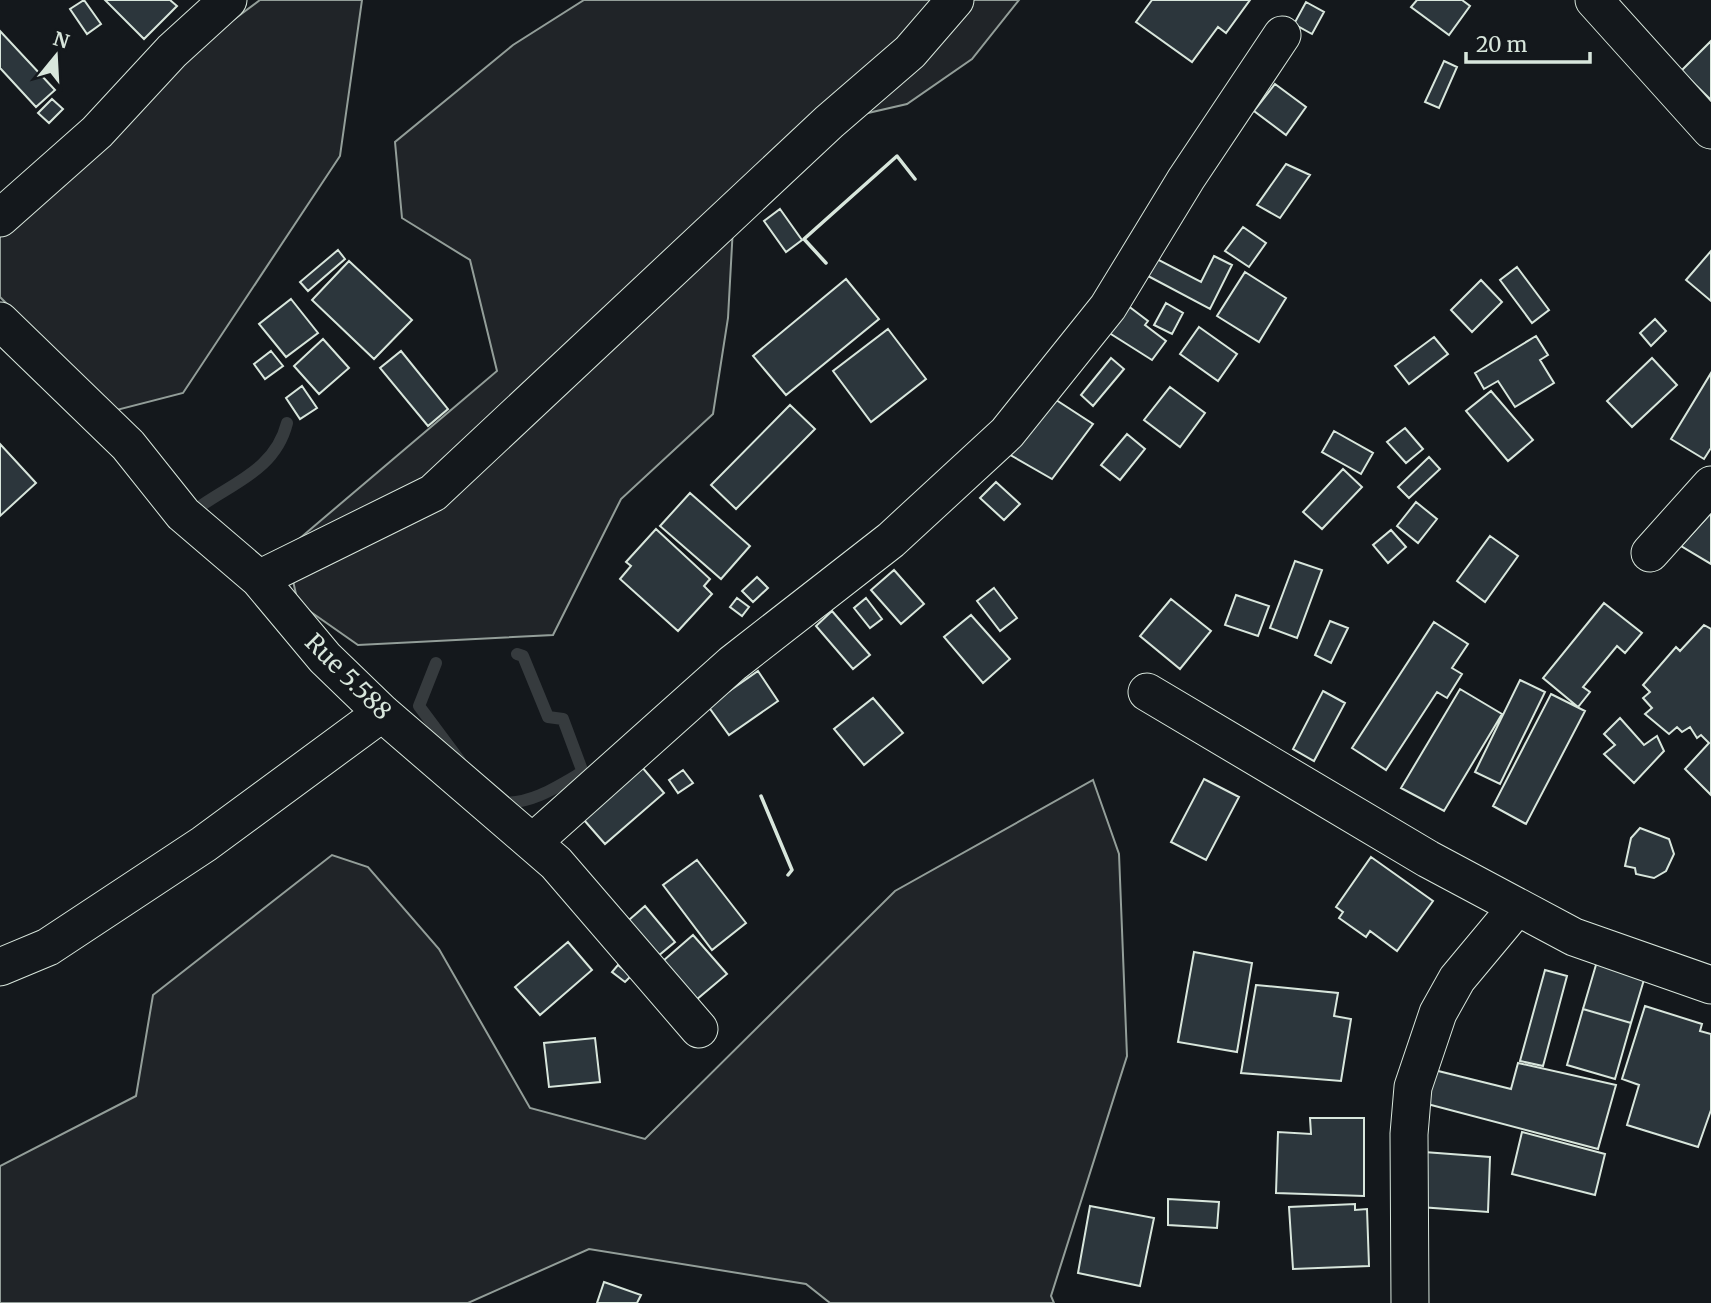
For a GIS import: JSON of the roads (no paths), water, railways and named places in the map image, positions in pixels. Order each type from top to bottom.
[{"type":"street","points":[[0,218],[96,132],[172,51],[228,0]]},
{"type":"street","points":[[259,579],[433,493],[829,122],[910,51],[955,0]]},
{"type":"street","points":[[1594,0],[1711,130]]},
{"type":"street","points":[[533,842],[732,664],[891,540],[1007,433],[1108,307],[1186,179],[1282,36]]},
{"type":"street","name":"Rue 5.588","points":[[2,327],[128,445],[183,514],[259,579],[325,658],[382,713],[556,863],[699,1029]]},
{"type":"street","points":[[1650,553],[1711,485]]},
{"type":"street","points":[[1147,692],[1428,859],[1574,937],[1711,985]]},
{"type":"street","points":[[0,967],[48,947],[204,844],[382,713]]},
{"type":"street","points":[[1410,1303],[1409,1134],[1413,1087],[1438,1013],[1457,978],[1517,907]]},
{"type":"waterway","points":[[195,510],[262,465],[273,453],[287,423]]},
{"type":"waterway","points":[[500,803],[521,801],[541,794],[582,770],[563,719],[548,717],[523,656],[517,654]]},
{"type":"waterway","points":[[436,663],[419,706],[460,761]]}]
